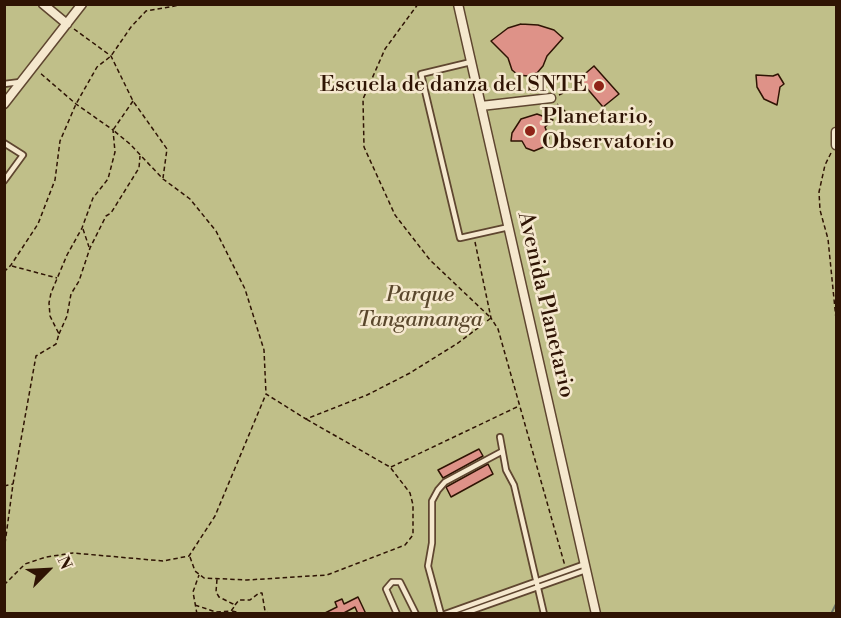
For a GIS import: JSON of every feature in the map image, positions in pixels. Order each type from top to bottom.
[{"type":"street","points":[[43,4],[67,24]]},
{"type":"street","points":[[4,104],[82,4]]},
{"type":"street","name":"Avenida Planetario","points":[[458,4],[596,614]]},
{"type":"street","points":[[481,106],[551,98]]},
{"type":"street","points":[[836,144],[837,132]]},
{"type":"lane","points":[[471,62],[422,74],[460,238],[509,227]]},
{"type":"lane","points":[[4,84],[22,82]]},
{"type":"lane","points":[[4,143],[23,155],[4,181]]},
{"type":"lane","points":[[500,437],[501,452],[506,470],[514,484],[544,614]]},
{"type":"lane","points":[[501,452],[446,482],[432,501],[432,543],[428,566],[443,614],[585,567]]},
{"type":"lane","points":[[462,614],[566,571],[585,567]]},
{"type":"lane","points":[[397,614],[386,589],[392,582],[400,582],[416,614]]},
{"type":"path","points":[[4,272],[38,224],[55,180],[60,141],[76,104],[97,67],[111,56],[131,27],[146,11],[186,4]]},
{"type":"path","points":[[418,4],[386,49],[363,99],[364,147],[395,214],[430,260],[491,318],[498,329],[566,571]]},
{"type":"path","points":[[67,24],[111,56],[133,101],[167,149],[163,178]]},
{"type":"path","points":[[4,585],[25,564],[46,557],[73,553],[163,561],[189,556],[215,516],[266,394],[264,350],[245,289],[216,231],[190,199],[163,178],[113,130],[76,104],[33,68]]},
{"type":"path","points":[[566,112],[551,98],[578,87]]},
{"type":"path","points":[[59,334],[50,316],[49,303],[57,278],[82,228],[93,198],[108,179],[115,152],[113,130],[133,101]]},
{"type":"path","points":[[836,144],[825,165],[819,192],[820,210],[828,239],[837,319]]},
{"type":"path","points":[[4,551],[36,356],[56,344],[67,316],[71,294],[79,281],[90,248],[106,216],[111,213],[139,168],[140,155]]},
{"type":"path","points":[[82,228],[90,248]]},
{"type":"path","points":[[474,235],[491,318]]},
{"type":"path","points":[[11,265],[57,278]]},
{"type":"path","points":[[306,419],[367,395],[410,373],[458,344],[491,318]]},
{"type":"path","points":[[189,556],[195,571],[204,578],[247,580],[327,575],[405,545],[412,535],[413,506],[410,493],[390,467],[266,394]]},
{"type":"path","points":[[390,467],[520,406]]},
{"type":"path","points":[[4,486],[14,484]]},
{"type":"path","points":[[197,614],[193,592],[200,575]]},
{"type":"path","points":[[217,578],[216,592],[219,597],[234,605]]},
{"type":"path","points":[[231,611],[238,600],[250,600],[262,593],[265,610],[269,614]]},
{"type":"path","points":[[195,604],[216,613],[231,611],[244,614]]},
{"type":"green space","name":"Parque Tangamanga","points":[[4,5],[836,5],[836,613],[5,613]]},
{"type":"building","points":[[521,24],[538,25],[554,30],[563,38],[547,56],[537,73],[528,76],[518,75],[512,70],[508,58],[491,41],[508,28]]},
{"type":"building","name":"Escuela de danza del SNTE","points":[[594,66],[619,94],[603,107],[579,79]]},
{"type":"building","points":[[778,74],[784,84],[780,87],[777,105],[764,99],[757,87],[756,75]]},
{"type":"building","name":"Planetario, Observatorio","points":[[537,114],[553,120],[545,127],[549,138],[546,146],[534,151],[526,148],[522,141],[511,141],[512,133],[521,119]]},
{"type":"building","points":[[479,449],[483,456],[443,478],[438,470]]},
{"type":"building","points":[[488,464],[493,474],[451,497],[446,487]]},
{"type":"building","points":[[358,597],[366,614],[358,614],[355,607],[342,614],[323,614],[337,607],[335,602],[342,599],[344,604]]},
{"type":"waterway","points":[[831,614],[836,604]]},
{"type":"place","name":"Escuela de danza del SNTE","points":[[599,86]]},
{"type":"place","name":"Planetario, Observatorio","points":[[530,131]]}]
